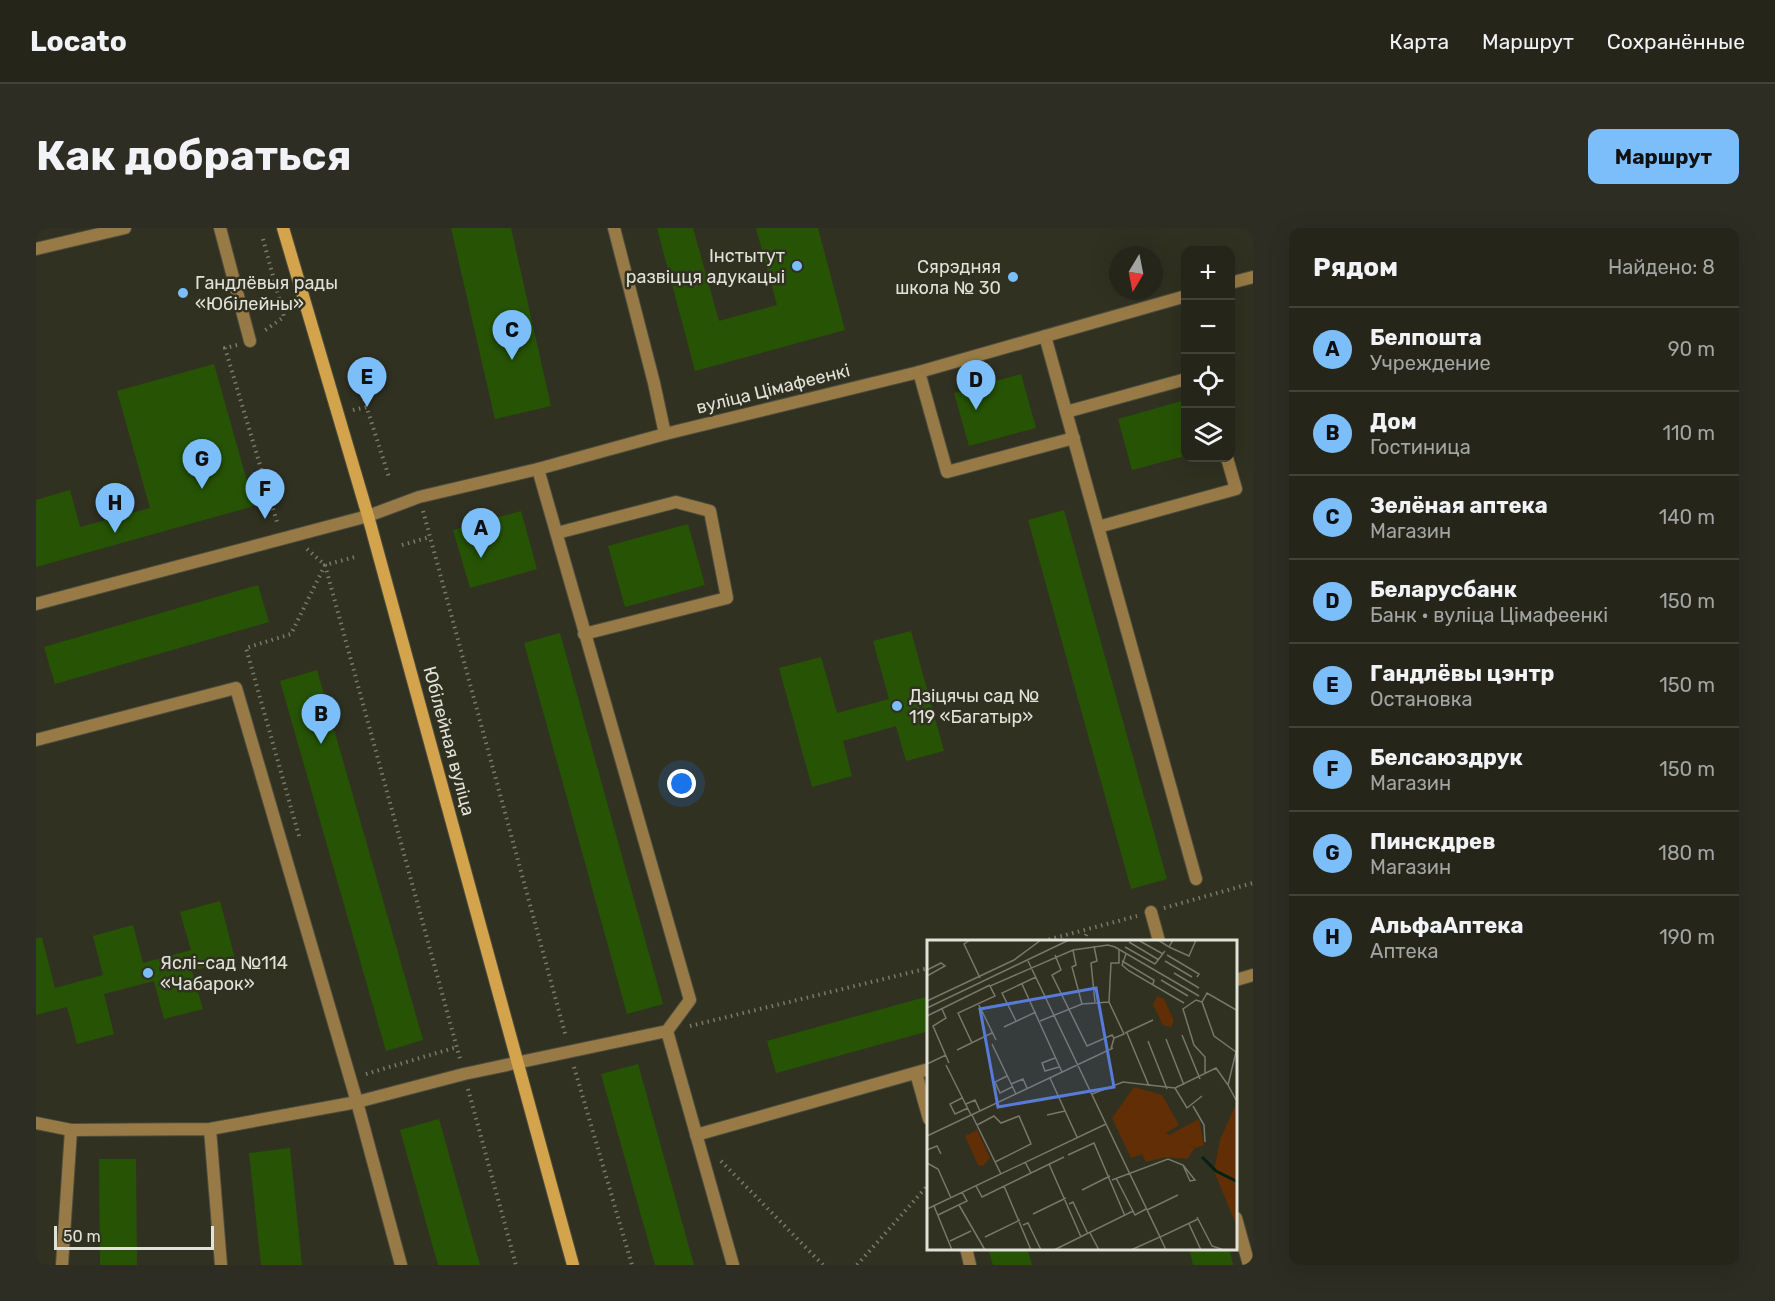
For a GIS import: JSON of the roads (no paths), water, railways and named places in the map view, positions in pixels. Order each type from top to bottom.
[{"type":"main road","name":"Юбілейная вуліца","points":[[283,228],[368,516],[573,1265]]},
{"type":"street","points":[[36,249],[125,228]]},
{"type":"street","points":[[220,228],[250,341]]},
{"type":"street","points":[[614,228],[665,434]]},
{"type":"street","points":[[1235,282],[1253,277]]},
{"type":"street","name":"вуліца Цімафеенкі","points":[[36,604],[368,516],[419,497],[919,372],[1181,297]]},
{"type":"street","points":[[1045,336],[1196,879]]},
{"type":"street","points":[[919,372],[947,472],[1074,438]]},
{"type":"street","points":[[1066,412],[1181,380]]},
{"type":"street","points":[[1098,527],[1236,489],[1228,462]]},
{"type":"street","points":[[36,1123],[71,1130],[210,1129],[357,1102],[464,1074],[666,1031],[690,999],[538,469]]},
{"type":"street","points":[[557,533],[676,502],[710,511],[727,598],[584,634]]},
{"type":"street","points":[[36,740],[236,688],[357,1102],[401,1265]]},
{"type":"street","points":[[1151,912],[1159,940]]},
{"type":"street","points":[[1238,979],[1253,975]]},
{"type":"street","points":[[666,1031],[732,1265]]},
{"type":"street","points":[[696,1135],[927,1070]]},
{"type":"street","points":[[916,1073],[927,1112]]},
{"type":"street","points":[[210,1129],[221,1265]]},
{"type":"street","points":[[62,1265],[71,1130]]},
{"type":"street","points":[[1238,1225],[1250,1265]]},
{"type":"street","points":[[966,1250],[970,1265]]},
{"type":"place","name":"Інстытут развіцця адукацыі","points":[[797,266]]},
{"type":"place","name":"Сярэдняя школа № 30","points":[[1013,277]]},
{"type":"place","name":"Гандлёвыя рады «Юбілейны»","points":[[183,293]]},
{"type":"place","name":"Зелёная аптека","points":[[512,360]]},
{"type":"place","name":"Гандлёвы цэнтр","points":[[367,407]]},
{"type":"place","name":"Беларусбанк","points":[[976,410]]},
{"type":"place","name":"Пинскдрев","points":[[202,489]]},
{"type":"place","name":"Белсаюздрук","points":[[265,519]]},
{"type":"place","name":"АльфаАптека","points":[[115,533]]},
{"type":"place","name":"Белпошта","points":[[481,558]]},
{"type":"place","name":"Дзіцячы сад № 119 «Багатыр»","points":[[897,706]]},
{"type":"place","name":"Дом","points":[[321,744]]},
{"type":"place","name":"Яслі-сад №114 «Чабарок»","points":[[148,973]]}]
